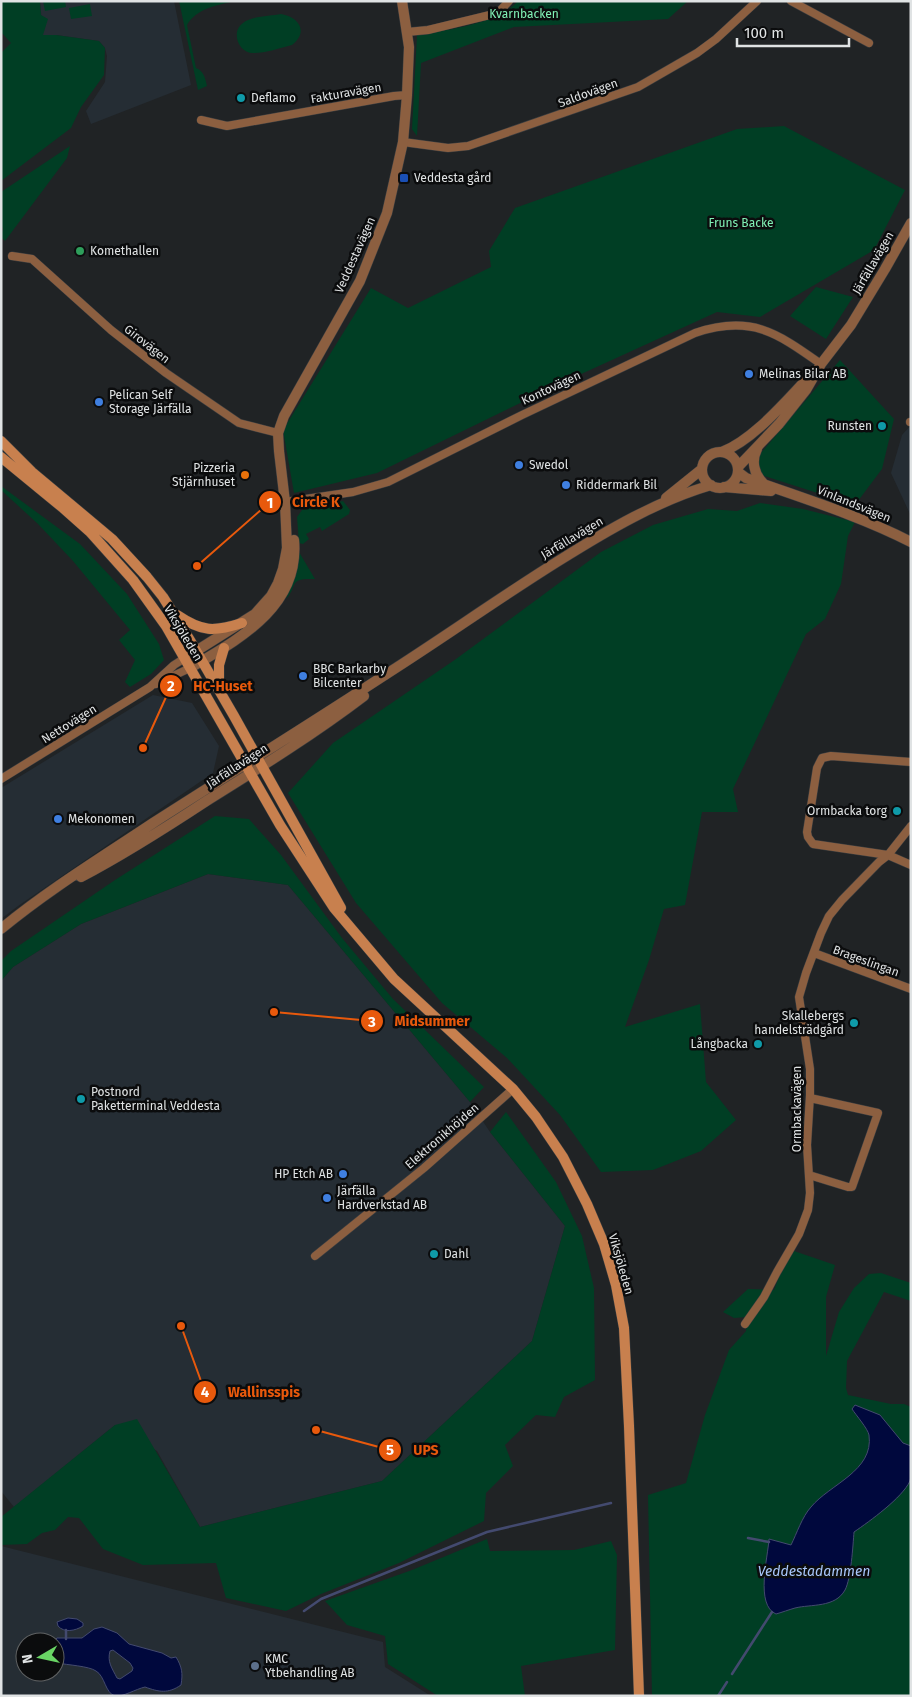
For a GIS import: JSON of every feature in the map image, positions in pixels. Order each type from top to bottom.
[{"type":"main road","name":"Viksjöleden","points":[[1,441],[32,472]]},
{"type":"main road","name":"Viksjöleden","points":[[1,449],[32,472],[112,539],[147,577],[174,613],[259,761],[352,930]]},
{"type":"main road","name":"Viksjöleden","points":[[1,457],[63,508],[106,548],[166,626],[247,769],[334,908],[394,979],[513,1089],[536,1117],[563,1157],[587,1204],[604,1244],[616,1285],[624,1328],[639,1696]]},
{"type":"main road","points":[[174,613],[191,624],[206,630],[220,630],[242,623]]},
{"type":"main road","points":[[219,690],[219,665],[224,648]]},
{"type":"street","name":"Veddestavägen","points":[[184,658],[255,614],[271,596],[283,569],[287,544],[278,433],[284,416],[360,281],[387,213],[403,142],[409,47],[402,1]]},
{"type":"street","points":[[407,32],[436,29],[498,13],[509,1]]},
{"type":"street","name":"Saldovägen","points":[[403,142],[448,148],[468,146],[638,87],[697,53],[716,39],[757,1]]},
{"type":"street","points":[[790,1],[869,44]]},
{"type":"street","name":"Fakturavägen","points":[[201,120],[227,126],[406,95]]},
{"type":"street","name":"Järfällavägen","points":[[722,452],[735,447],[773,414],[821,364],[851,325],[911,223]]},
{"type":"street","name":"Girovägen","points":[[12,256],[32,259],[111,330],[166,373],[239,423],[278,433]]},
{"type":"street","name":"Kontovägen","points":[[285,502],[353,492],[388,482],[695,332],[709,328],[722,325],[759,327],[792,344],[821,364]]},
{"type":"street","name":"Järfällavägen","points":[[738,469],[806,390],[821,364]]},
{"type":"street","points":[[761,442],[753,459],[755,472],[763,484]]},
{"type":"street","points":[[722,452],[731,456],[738,469],[732,483],[724,487],[711,485],[705,479],[702,469],[709,456],[722,452]]},
{"type":"street","name":"Järfällavägen","points":[[660,504],[702,469]]},
{"type":"street","name":"Vinlandsvägen","points":[[738,469],[746,478],[807,498],[874,524],[911,542]]},
{"type":"street","name":"Järfällavägen","points":[[1,929],[92,864],[259,761],[337,716],[426,649],[595,538],[660,504],[711,485]]},
{"type":"street","name":"Vinlandsvägen","points":[[724,487],[787,493]]},
{"type":"street","name":"Veddestavägen","points":[[190,668],[224,648],[258,624],[278,600],[292,569],[294,544],[292,521],[285,502]]},
{"type":"street","name":"Nettovägen","points":[[150,687],[184,658]]},
{"type":"street","name":"Nettovägen","points":[[1,780],[150,687],[190,668]]},
{"type":"street","points":[[911,762],[831,756],[822,758],[817,768],[807,832],[813,844],[888,855],[911,864]]},
{"type":"street","name":"Ormbackavägen","points":[[745,1324],[764,1297],[800,1234],[808,1210],[810,1194],[807,1145],[810,1069],[799,997],[821,933],[829,916],[842,900],[888,855],[911,826]]},
{"type":"street","name":"Brageslingan","points":[[814,953],[911,989]]},
{"type":"street","name":"Elektronikhöjden","points":[[315,1256],[424,1168],[513,1089]]},
{"type":"street","points":[[809,1175],[852,1187],[878,1113],[810,1098]]},
{"type":"shaded area","points":[[40,1],[174,1],[191,85],[91,124],[86,111],[105,82],[107,56],[105,48],[99,41],[43,35]]},
{"type":"shaded area","points":[[911,425],[911,516],[891,473],[902,435]]},
{"type":"shaded area","points":[[153,695],[192,703],[219,746],[213,773],[1,919],[1,788]]},
{"type":"shaded area","points":[[208,874],[288,885],[470,1102],[490,1132],[565,1226],[532,1341],[382,1481],[200,1527],[157,1451],[115,1425],[14,1507],[1,1491],[1,981],[13,967],[81,924]]},
{"type":"shaded area","points":[[1,1546],[383,1642],[385,1667],[431,1696],[1,1696]]},
{"type":"green space","points":[[1,1],[40,1],[41,15],[48,19],[43,35],[99,41],[105,48],[104,75],[81,107],[71,128],[1,181],[1,53],[11,43],[1,32]]},
{"type":"green space","points":[[43,1],[65,1],[66,7],[45,11]]},
{"type":"green space","points":[[179,1],[234,1],[202,11],[191,19],[187,25],[196,68],[202,73],[207,86],[198,90]]},
{"type":"green space","name":"Kvarnbacken","points":[[518,1],[688,1],[668,19],[514,27],[421,63],[417,136],[412,129],[417,35],[485,21],[509,9]]},
{"type":"green space","points":[[90,4],[92,16],[71,19],[69,8]]},
{"type":"green space","points":[[281,14],[293,18],[300,26],[300,35],[292,45],[254,53],[244,50],[240,46],[237,32],[243,23],[256,18]]},
{"type":"green space","name":"Fruns Backe","points":[[784,126],[905,190],[874,250],[760,317],[717,312],[555,386],[377,473],[294,493],[283,430],[371,288],[408,308],[491,267],[489,251],[515,208],[737,129]]},
{"type":"green space","points":[[70,146],[67,158],[5,241],[1,237],[3,228],[1,227],[1,192]]},
{"type":"green space","points":[[816,287],[853,297],[826,339],[790,316]]},
{"type":"green space","points":[[840,360],[894,419],[882,469],[855,505],[761,475],[758,467],[760,454]]},
{"type":"green space","points":[[1,486],[80,544],[127,594],[159,644],[164,660],[151,674],[130,687],[125,682],[135,660],[119,640],[130,630],[73,561],[38,524],[1,490]]},
{"type":"green space","points":[[343,501],[350,510],[349,514],[322,531],[320,527],[306,534],[309,539],[303,544],[299,543],[297,517],[302,510]]},
{"type":"green space","points":[[760,503],[803,509],[855,522],[848,536],[841,584],[825,619],[806,634],[733,789],[738,812],[702,812],[685,905],[664,909],[649,960],[625,1027],[700,1004],[706,1082],[736,1120],[701,1151],[653,1170],[601,1172],[560,1115],[507,1058],[442,1003],[356,903],[288,793],[333,743],[456,659],[601,552],[653,525],[708,509],[737,511]]},
{"type":"green space","points":[[299,552],[315,579],[297,581],[286,599],[294,580]]},
{"type":"green space","points":[[215,816],[249,819],[281,855],[342,938],[393,999],[484,1087],[470,1102],[288,885],[208,874],[81,924],[13,967],[1,981],[1,961],[11,951],[115,880]]},
{"type":"green space","points":[[506,1112],[556,1182],[582,1236],[594,1288],[595,1380],[564,1397],[555,1417],[536,1415],[505,1445],[513,1466],[486,1493],[484,1521],[399,1563],[321,1594],[286,1611],[226,1598],[216,1563],[143,1565],[103,1549],[79,1518],[68,1517],[55,1530],[42,1533],[27,1544],[1,1545],[1,1517],[115,1425],[137,1419],[200,1527],[382,1481],[532,1341],[565,1226],[490,1132]]},
{"type":"green space","points":[[794,1251],[835,1265],[826,1297],[826,1356],[839,1312],[854,1288],[869,1274],[881,1273],[911,1283],[911,1301],[884,1292],[847,1361],[846,1388],[848,1395],[891,1404],[904,1404],[911,1407],[911,1696],[652,1696],[648,1495],[686,1483],[705,1415],[729,1350],[746,1331],[747,1317],[734,1318],[723,1312],[748,1289],[774,1290],[782,1269]]},
{"type":"green space","points":[[487,1539],[490,1551],[574,1550],[611,1541],[617,1555],[615,1650],[521,1666],[525,1696],[438,1696],[388,1664],[385,1636],[347,1625],[325,1601],[412,1570]]},
{"type":"water","name":"Veddestadammen","points":[[855,1405],[880,1415],[903,1443],[911,1446],[910,1481],[893,1502],[854,1532],[849,1578],[841,1596],[829,1603],[795,1608],[776,1614],[770,1609],[764,1591],[769,1539],[791,1545],[802,1520],[811,1507],[858,1468],[865,1458],[869,1447],[869,1435],[852,1409]]},
{"type":"water","points":[[68,1618],[77,1619],[83,1623],[83,1626],[77,1629],[63,1630],[58,1626],[57,1622]]},
{"type":"water","points":[[102,1627],[117,1633],[129,1644],[162,1653],[171,1658],[176,1657],[182,1670],[181,1685],[172,1690],[163,1691],[145,1687],[115,1696],[109,1692],[99,1673],[93,1669],[65,1664],[65,1638],[82,1638],[94,1629]],"holes":[[[113,1650],[130,1663],[133,1668],[132,1671],[120,1679],[117,1678],[110,1662],[110,1651]]]},
{"type":"waterway","points":[[304,1611],[321,1599],[487,1532],[611,1503]]},
{"type":"waterway","points":[[748,1538],[769,1542]]},
{"type":"waterway","points":[[732,1674],[772,1612]]},
{"type":"waterway","points":[[66,1630],[66,1639]]},
{"type":"waterway","points":[[718,1696],[727,1682]]},
{"type":"place","name":"Deflamo","points":[[241,98]]},
{"type":"place","name":"Veddesta gård","points":[[404,178]]},
{"type":"place","name":"Komethallen","points":[[80,251]]},
{"type":"place","name":"Melinas Bilar AB","points":[[749,374]]},
{"type":"place","name":"Pelican Self Storage Järfälla","points":[[99,402]]},
{"type":"place","name":"Runsten","points":[[882,426]]},
{"type":"place","name":"Swedol","points":[[519,465]]},
{"type":"place","name":"Pizzeria Stjärnhuset","points":[[245,475]]},
{"type":"place","name":"Riddermark Bil","points":[[566,485]]},
{"type":"place","name":"Circle K","points":[[197,566]]},
{"type":"place","name":"BBC Barkarby Bilcenter","points":[[303,676]]},
{"type":"place","name":"HC-Huset","points":[[143,748]]},
{"type":"place","name":"Ormbacka torg","points":[[897,811]]},
{"type":"place","name":"Mekonomen","points":[[58,819]]},
{"type":"place","name":"Midsummer","points":[[274,1012]]},
{"type":"place","name":"Skallebergs handelsträdgård","points":[[854,1023]]},
{"type":"place","name":"Långbacka","points":[[758,1044]]},
{"type":"place","name":"Postnord Paketterminal Veddesta","points":[[81,1099]]},
{"type":"place","name":"HP Etch AB","points":[[343,1174]]},
{"type":"place","name":"Järfälla Hardverkstad AB","points":[[327,1198]]},
{"type":"place","name":"Dahl","points":[[434,1254]]},
{"type":"place","name":"Wallinsspis","points":[[181,1326]]},
{"type":"place","name":"UPS","points":[[316,1430]]},
{"type":"place","name":"KMC Ytbehandling AB","points":[[255,1666]]}]
